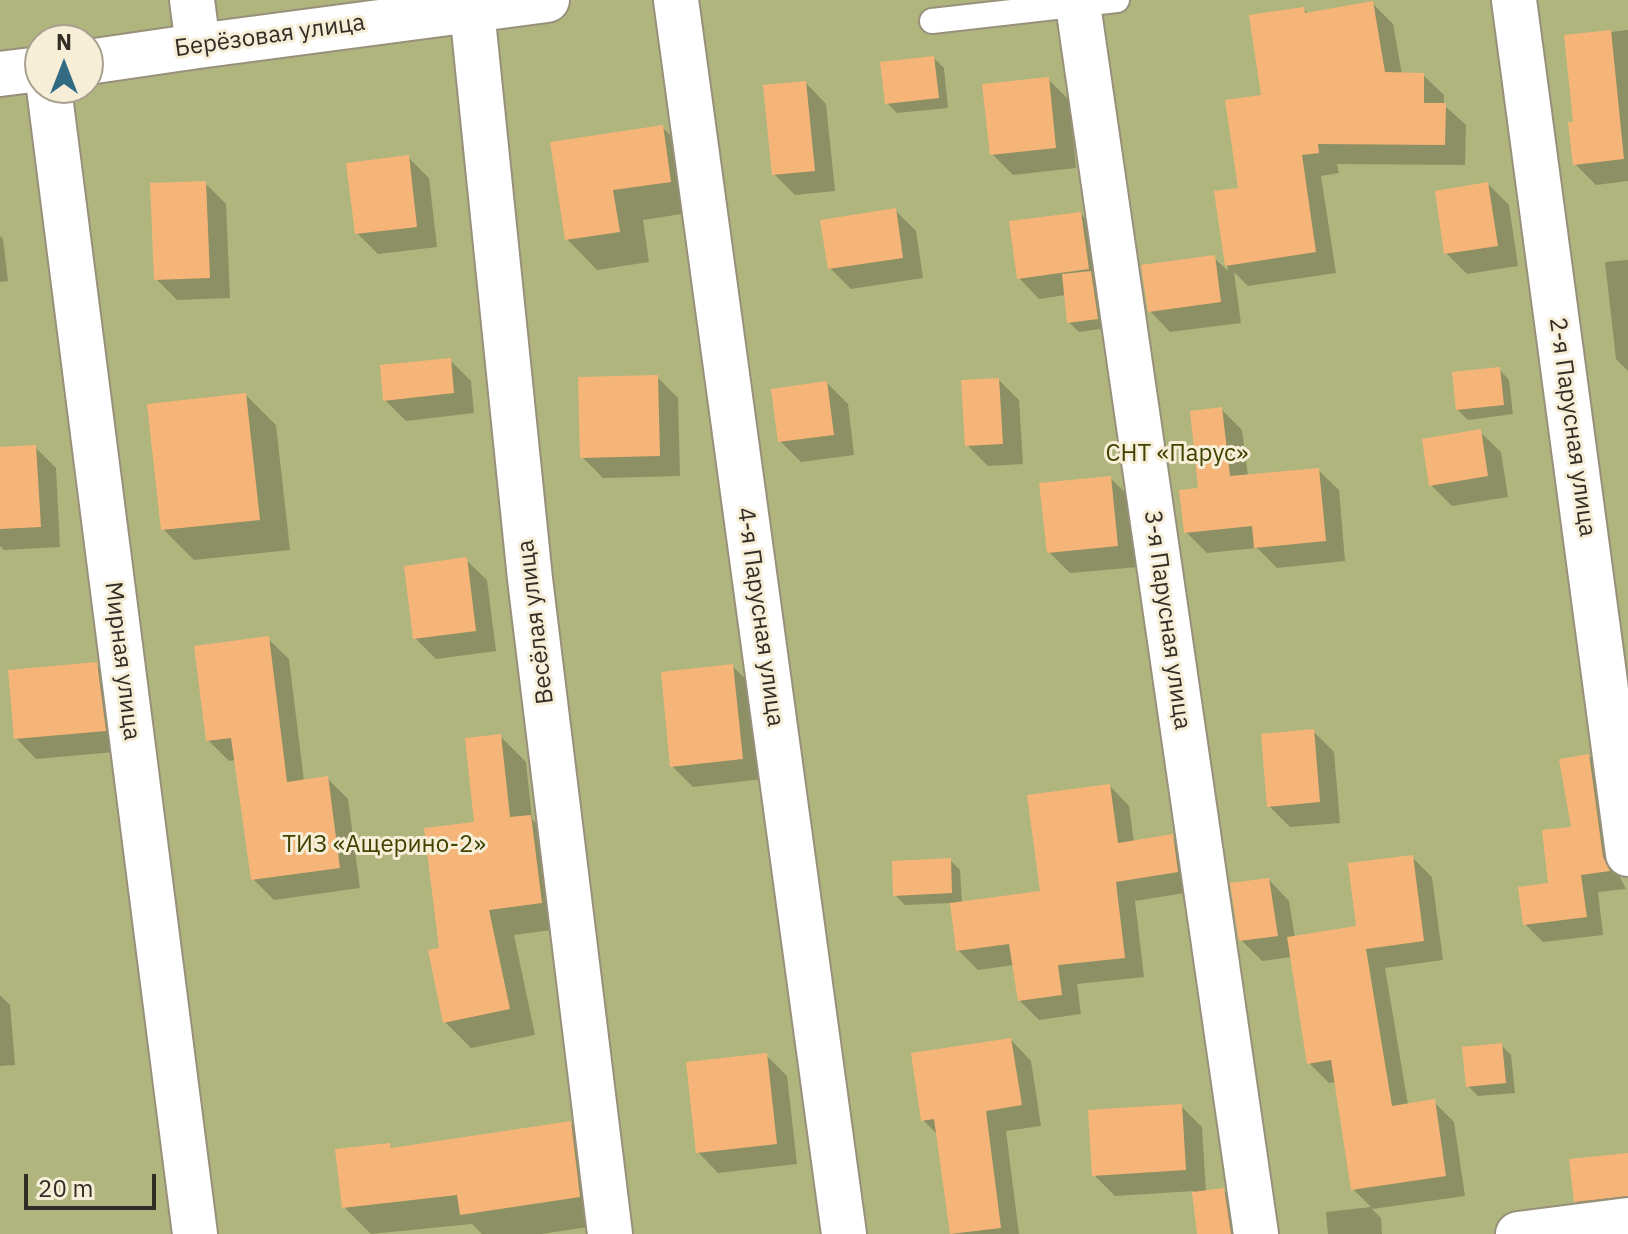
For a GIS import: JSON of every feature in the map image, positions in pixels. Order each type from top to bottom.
[{"type":"street","points":[[192,0],[198,46]]},
{"type":"street","name":"Берёзовая улица","points":[[104,60],[547,0]]},
{"type":"street","name":"4-я Парусная улица","points":[[676,0],[844,1234]]},
{"type":"street","name":"2-я Парусная улица","points":[[1514,0],[1628,854]]},
{"type":"street","name":"3-я Парусная улица","points":[[1098,3],[1256,1234]]},
{"type":"street","name":"Весёлая улица","points":[[472,10],[530,579],[610,1234]]},
{"type":"street","points":[[0,74],[24,71]]},
{"type":"street","name":"Мирная улица","points":[[51,104],[195,1234]]},
{"type":"street","points":[[1518,1234],[1614,1226]]},
{"type":"lane","points":[[932,21],[1098,3]]},
{"type":"green space","points":[[0,0],[1628,0],[1628,1234],[0,1234]]},
{"type":"building","points":[[1373,1],[1385,72],[1424,73],[1424,103],[1446,103],[1445,145],[1318,144],[1319,153],[1302,155],[1316,252],[1225,266],[1214,191],[1238,188],[1225,100],[1261,95],[1249,15],[1304,7],[1305,13]]},
{"type":"building","points":[[1611,30],[1624,159],[1573,165],[1568,122],[1573,122],[1564,35]]},
{"type":"building","points":[[934,56],[939,98],[885,104],[880,62]]},
{"type":"building","points":[[1049,77],[1056,148],[990,155],[982,84]]},
{"type":"building","points":[[806,81],[815,171],[772,175],[763,85]]},
{"type":"building","points":[[663,125],[671,182],[613,190],[620,232],[565,240],[550,142]]},
{"type":"building","points":[[409,155],[417,227],[355,234],[346,163]]},
{"type":"building","points":[[206,181],[210,278],[154,280],[150,183]]},
{"type":"building","points":[[1488,182],[1498,246],[1444,254],[1435,191]]},
{"type":"building","points":[[896,208],[903,258],[828,269],[820,220]]},
{"type":"building","points":[[1081,212],[1089,269],[1017,279],[1009,221]]},
{"type":"building","points":[[1215,255],[1221,302],[1148,312],[1141,265]]},
{"type":"building","points":[[1091,271],[1098,319],[1067,323],[1062,274]]},
{"type":"building","points":[[451,358],[454,393],[383,401],[380,365]]},
{"type":"building","points":[[1500,367],[1504,405],[1456,410],[1452,372]]},
{"type":"building","points":[[658,375],[660,456],[580,458],[578,377]]},
{"type":"building","points":[[999,378],[1003,444],[965,446],[961,380]]},
{"type":"building","points":[[827,381],[834,435],[778,442],[771,389]]},
{"type":"building","points":[[246,393],[260,520],[161,530],[147,404]]},
{"type":"building","points":[[1222,407],[1230,476],[1319,468],[1326,541],[1254,548],[1252,526],[1184,533],[1179,490],[1198,488],[1190,411]]},
{"type":"building","points":[[1481,429],[1488,476],[1429,486],[1422,439]]},
{"type":"building","points":[[36,445],[41,527],[0,529],[0,447]]},
{"type":"building","points":[[1111,476],[1118,546],[1047,553],[1039,483]]},
{"type":"building","points":[[467,557],[476,631],[413,639],[404,566]]},
{"type":"building","points":[[269,636],[287,782],[328,776],[340,868],[251,880],[231,738],[206,741],[194,646]]},
{"type":"building","points":[[97,662],[106,731],[14,739],[8,670]]},
{"type":"building","points":[[733,664],[743,759],[670,767],[661,672]]},
{"type":"building","points":[[1314,729],[1320,802],[1267,807],[1261,734]]},
{"type":"building","points":[[501,734],[510,817],[531,815],[542,903],[489,910],[510,1009],[443,1023],[428,950],[439,948],[424,828],[474,822],[465,738]]},
{"type":"building","points":[[1589,754],[1603,857],[1610,871],[1581,875],[1587,917],[1523,925],[1518,887],[1548,883],[1542,830],[1571,827],[1559,759]]},
{"type":"building","points":[[1110,784],[1118,843],[1173,834],[1178,872],[1116,882],[1125,958],[1058,965],[1062,995],[1018,1001],[1009,944],[956,951],[950,903],[1040,891],[1027,795]]},
{"type":"building","points":[[1413,855],[1424,941],[1366,949],[1392,1106],[1435,1099],[1446,1176],[1351,1190],[1331,1060],[1307,1064],[1287,937],[1356,926],[1348,863]]},
{"type":"building","points":[[951,858],[952,893],[893,896],[892,861]]},
{"type":"building","points":[[1269,878],[1278,936],[1239,941],[1230,883]]},
{"type":"building","points":[[1011,1038],[1022,1105],[986,1111],[1001,1228],[950,1234],[934,1119],[921,1121],[911,1053]]},
{"type":"building","points":[[1502,1043],[1506,1083],[1466,1087],[1462,1047]]},
{"type":"building","points":[[767,1053],[777,1144],[696,1153],[686,1062]]},
{"type":"building","points":[[1182,1104],[1186,1170],[1092,1176],[1088,1110]]},
{"type":"building","points":[[571,1121],[580,1197],[460,1215],[457,1195],[342,1208],[335,1149],[390,1143],[391,1148]]},
{"type":"building","points":[[1628,1153],[1628,1196],[1574,1202],[1569,1159]]},
{"type":"building","points":[[1224,1188],[1231,1234],[1197,1234],[1192,1192]]},
{"type":"park label","name":"СНТ «Парус»","points":[[1177,454]]},
{"type":"park label","name":"ТИЗ «Ащерино-2»","points":[[384,845]]}]
